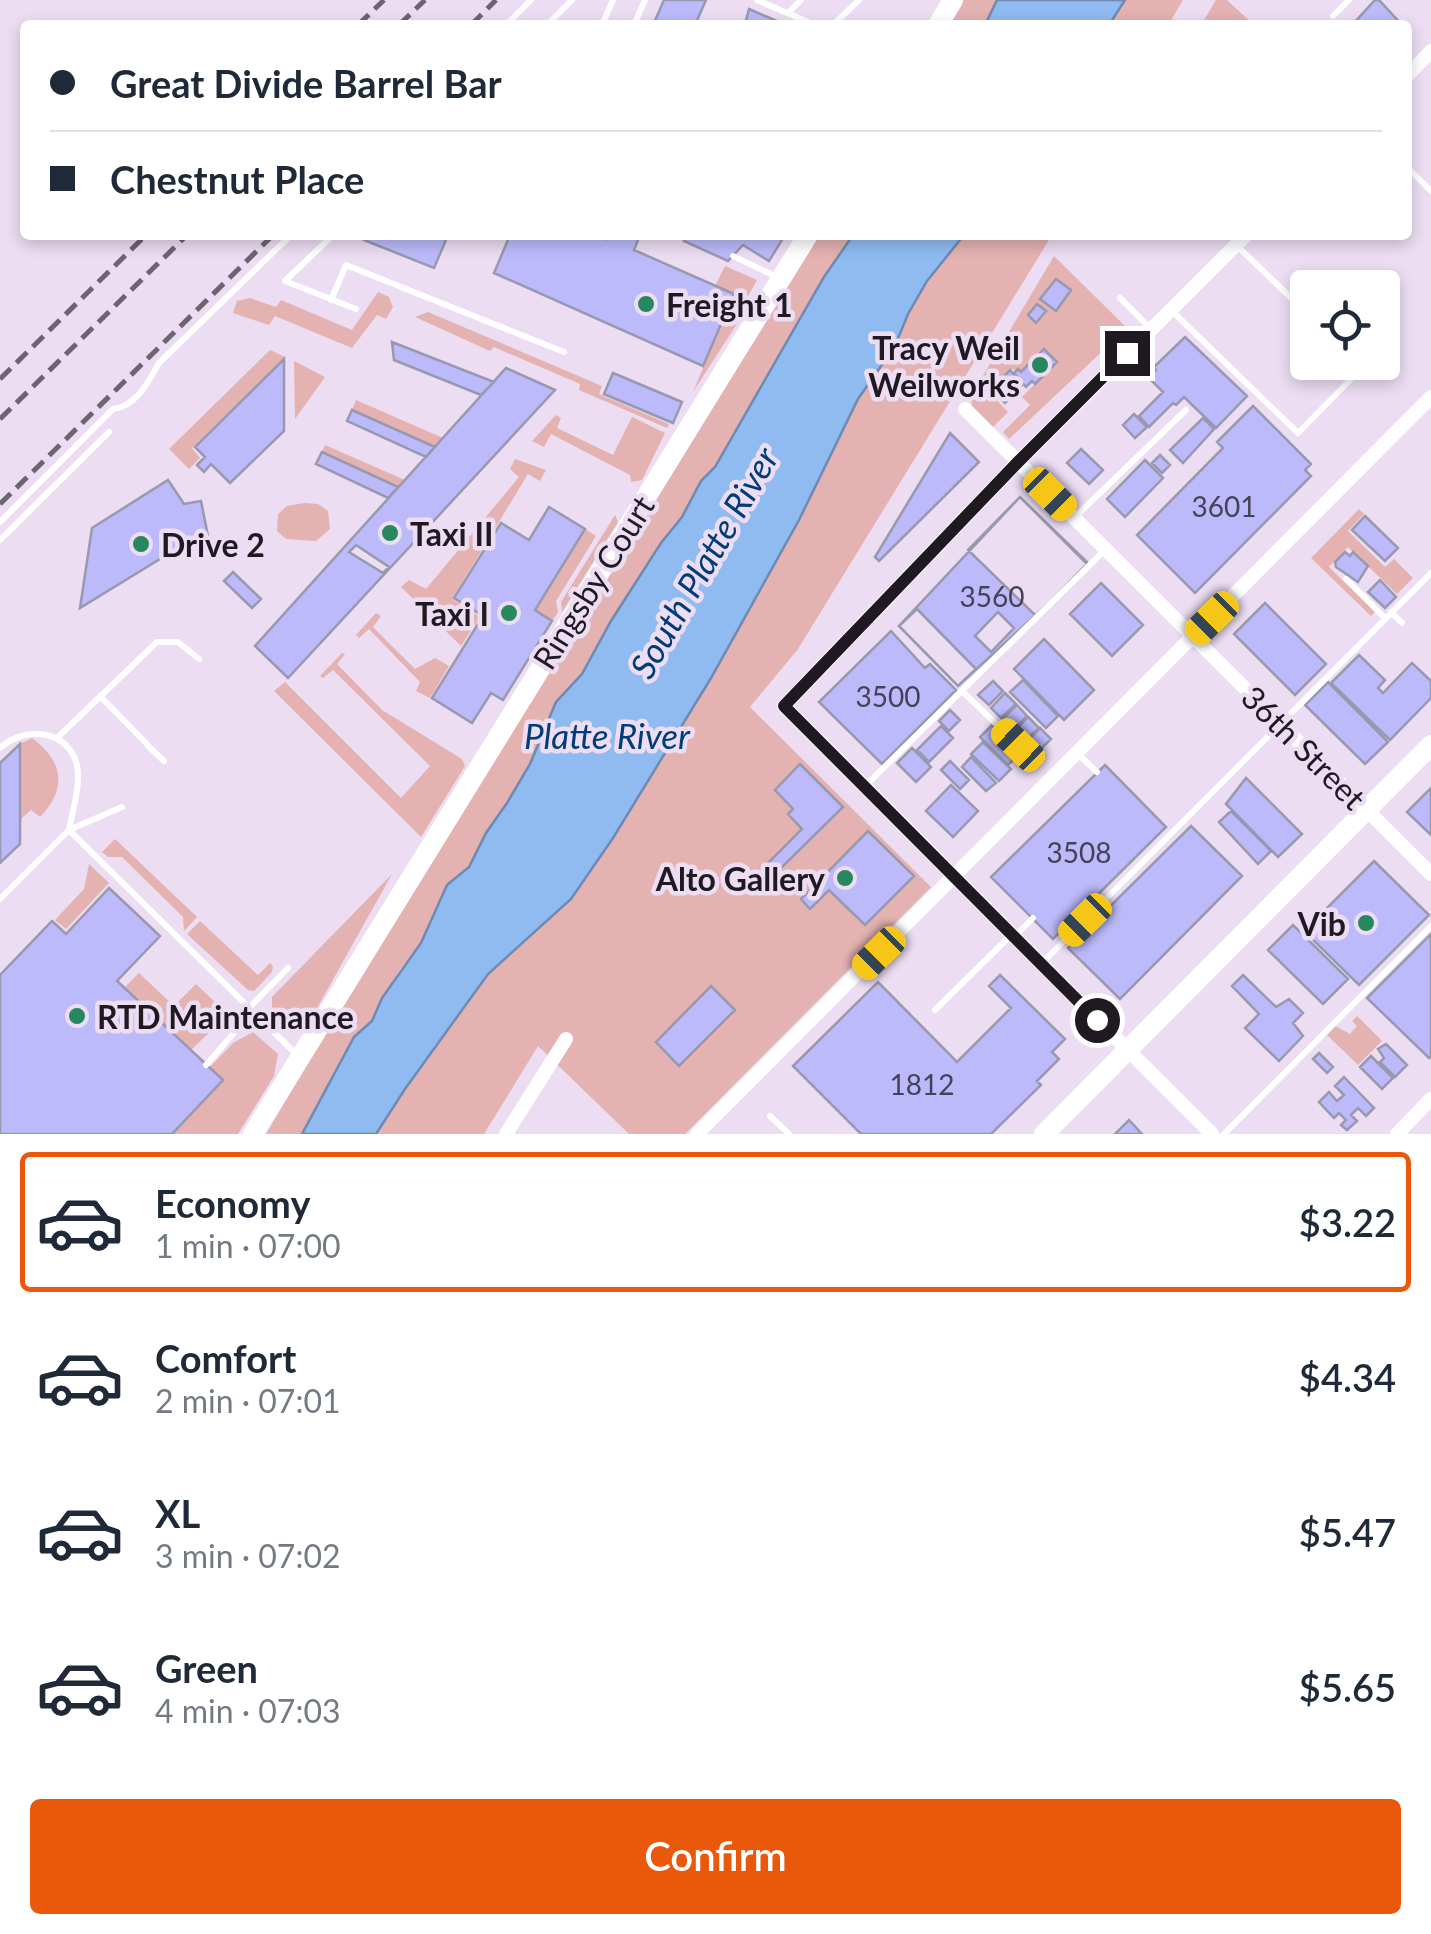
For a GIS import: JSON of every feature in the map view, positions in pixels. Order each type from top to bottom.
[{"type":"street","name":"Ringsby Court","points":[[252,1134],[484,747],[805,240]]},
{"type":"street","points":[[1202,1131],[1128,1050],[784,706],[1018,462],[1241,240]]},
{"type":"street","points":[[697,1134],[1431,397]]},
{"type":"street","name":"36th Street","points":[[965,409],[1431,874]]},
{"type":"street","points":[[1044,1134],[1431,745]]},
{"type":"street","points":[[506,1134],[566,1040]]},
{"type":"street","points":[[1396,1134],[1431,1099]]},
{"type":"lane","points":[[511,20],[531,0]]},
{"type":"lane","points":[[552,20],[572,0]]},
{"type":"lane","points":[[757,0],[804,20]]},
{"type":"lane","points":[[788,13],[801,0]]},
{"type":"lane","points":[[839,20],[858,0]]},
{"type":"lane","points":[[1333,16],[1349,0]]},
{"type":"lane","points":[[1412,172],[1431,191]]},
{"type":"lane","points":[[0,522],[113,409],[124,408],[147,385],[159,362],[286,240]]},
{"type":"lane","points":[[328,240],[285,282],[356,309]]},
{"type":"lane","points":[[1241,240],[1290,294]]},
{"type":"lane","points":[[733,256],[780,280]]},
{"type":"lane","points":[[331,300],[346,265],[564,352]]},
{"type":"lane","points":[[1120,298],[1151,329]]},
{"type":"lane","points":[[1171,310],[1298,433],[1351,380]]},
{"type":"lane","points":[[1074,518],[1186,410]]},
{"type":"lane","points":[[0,540],[109,432]]},
{"type":"lane","points":[[864,787],[1106,549]]},
{"type":"lane","points":[[1042,964],[1431,572]]},
{"type":"lane","points":[[1346,579],[1402,623]]},
{"type":"lane","points":[[56,738],[157,642],[178,642],[198,659]]},
{"type":"lane","points":[[962,691],[1018,745]]},
{"type":"lane","points":[[100,696],[164,761]]},
{"type":"lane","points":[[0,748],[29,733],[56,738],[70,751],[78,771],[68,830]]},
{"type":"lane","points":[[1078,754],[1097,772]]},
{"type":"lane","points":[[0,899],[68,830],[122,807]]},
{"type":"lane","points":[[68,830],[300,1058]]},
{"type":"lane","points":[[935,1010],[1033,918]]},
{"type":"lane","points":[[1224,1134],[1431,926]]},
{"type":"lane","points":[[206,1065],[288,968]]},
{"type":"lane","points":[[770,1116],[789,1134]]},
{"type":"shaded area","points":[[963,0],[997,0],[987,20],[951,20]]},
{"type":"shaded area","points":[[1125,0],[1183,0],[1171,20],[1112,20]]},
{"type":"shaded area","points":[[1216,0],[1227,0],[1249,20],[1204,20]]},
{"type":"shaded area","points":[[814,240],[850,240],[824,277],[715,467],[701,481],[682,517],[661,543],[582,674],[556,702],[530,764],[469,867],[447,885],[421,943],[399,971],[371,1022],[354,1037],[302,1134],[266,1134],[373,953]]},
{"type":"shaded area","points":[[960,240],[1049,240],[798,649],[750,707],[931,887],[685,1134],[629,1134],[538,1046],[484,1134],[376,1134],[488,974],[571,899],[613,838],[711,678],[799,520],[858,399],[895,346],[927,281]]},
{"type":"shaded area","points":[[1054,256],[1127,328],[1009,439],[1003,432],[1030,405],[1022,397],[1057,361],[1044,349],[1021,371],[1010,369],[988,391],[1008,412],[993,427],[972,406],[971,396]]},
{"type":"shaded area","points":[[725,266],[757,280],[738,314],[740,319],[693,392],[734,294],[715,286]]},
{"type":"shaded area","points":[[378,292],[389,297],[393,307],[386,319],[377,315],[352,348],[275,316],[269,325],[233,313],[237,301],[250,298],[276,307],[281,300],[352,330]]},
{"type":"shaded area","points":[[428,312],[602,386],[599,394],[669,424],[667,428],[579,390],[580,384],[494,347],[490,351],[415,317]]},
{"type":"shaded area","points":[[270,350],[285,357],[192,448],[200,458],[189,469],[169,449]]},
{"type":"shaded area","points":[[294,361],[325,377],[295,419]]},
{"type":"shaded area","points":[[356,400],[443,438],[435,447],[352,410]]},
{"type":"shaded area","points":[[556,415],[561,418],[557,428],[613,455],[632,417],[665,433],[642,480],[631,482],[630,475],[551,434],[544,447],[532,441]]},
{"type":"shaded area","points":[[325,445],[405,480],[398,487],[322,452]]},
{"type":"shaded area","points":[[515,459],[546,470],[540,481],[528,474],[452,599],[480,617],[461,646],[401,587],[409,580],[426,589],[519,477],[510,469]]},
{"type":"shaded area","points":[[318,504],[328,511],[330,529],[316,541],[286,539],[277,531],[278,514],[287,506]]},
{"type":"shaded area","points":[[1359,509],[1364,514],[1348,531],[1385,567],[1394,559],[1413,578],[1397,594],[1348,547],[1329,567],[1375,612],[1371,616],[1311,558]]},
{"type":"shaded area","points":[[615,515],[618,522],[562,612],[561,602]]},
{"type":"shaded area","points":[[585,529],[596,536],[556,601],[558,612],[553,620],[536,610]]},
{"type":"shaded area","points":[[376,613],[381,616],[373,627],[415,669],[435,658],[449,666],[430,698],[416,691],[420,682],[369,629],[359,638],[356,635]]},
{"type":"shaded area","points":[[345,654],[337,664],[382,710],[462,759],[465,766],[421,837],[274,691],[285,682],[401,798],[430,766],[333,670],[323,678],[320,676]]},
{"type":"shaded area","points":[[32,738],[56,765],[58,785],[40,817],[31,810],[22,818],[20,828],[20,744]]},
{"type":"shaded area","points":[[115,839],[197,917],[184,931],[183,917],[122,857],[108,857],[102,852]]},
{"type":"shaded area","points":[[89,864],[109,883],[66,929],[55,920],[84,889]]},
{"type":"shaded area","points":[[392,874],[316,1010],[300,1028],[288,1027],[272,1009],[272,997]]},
{"type":"shaded area","points":[[200,921],[258,975],[270,963],[273,966],[254,991],[248,990],[187,934]]},
{"type":"shaded area","points":[[139,973],[174,1006],[196,984],[219,1006],[223,1019],[191,1050],[125,987]]},
{"type":"shaded area","points":[[1357,1016],[1382,1041],[1358,1065],[1327,1035],[1335,1026],[1350,1034],[1357,1026],[1352,1021]]},
{"type":"shaded area","points":[[253,1032],[278,1054],[274,1076],[238,1134],[172,1134],[222,1081],[209,1068],[233,1043]]},
{"type":"water","points":[[997,0],[1125,0],[1112,20],[987,20]]},
{"type":"water","name":"Platte River","points":[[850,240],[960,240],[927,281],[895,346],[858,399],[799,520],[711,678],[571,899],[488,974],[376,1134],[302,1134],[354,1037],[372,1021],[382,998],[421,943],[447,885],[469,867],[530,764],[556,702],[582,674],[661,543],[682,517],[701,481],[715,467],[824,277]]},
{"type":"building","points":[[664,0],[706,0],[697,20],[655,20]]},
{"type":"building","points":[[1379,0],[1397,20],[1357,20]]},
{"type":"building","points":[[749,9],[774,20],[746,20]]},
{"type":"building","points":[[364,240],[446,240],[434,268]]},
{"type":"building","name":"Freight 1","points":[[508,240],[638,240],[634,250],[734,294],[703,366],[494,273]]},
{"type":"building","points":[[782,240],[769,261],[743,245],[728,261],[684,241]]},
{"type":"building","points":[[1056,279],[1071,290],[1056,311],[1040,299]]},
{"type":"building","points":[[1037,304],[1046,311],[1036,323],[1028,315]]},
{"type":"building","points":[[1185,337],[1247,396],[1216,428],[1184,397],[1149,427],[1139,416],[1163,392],[1148,377]]},
{"type":"building","points":[[392,342],[494,382],[481,395],[394,360]]},
{"type":"building","points":[[1044,349],[1057,362],[1035,384],[1032,381],[1026,387],[1014,373],[1018,369],[1021,372]]},
{"type":"building","points":[[284,359],[284,431],[230,483],[211,464],[204,472],[197,465],[205,457],[195,447]]},
{"type":"building","name":"Taxi II","points":[[506,368],[555,390],[288,678],[255,646]],"holes":[[[356,545],[389,567],[383,573],[349,552]]]},
{"type":"building","points":[[1010,370],[1022,385],[1005,403],[991,389]]},
{"type":"building","points":[[613,373],[682,402],[673,423],[604,394]]},
{"type":"building","points":[[1253,406],[1311,464],[1305,470],[1311,476],[1195,593],[1137,535],[1223,448],[1217,442]]},
{"type":"building","points":[[352,410],[435,447],[426,457],[347,421]]},
{"type":"building","points":[[1134,414],[1147,427],[1135,438],[1123,425]]},
{"type":"building","points":[[1203,418],[1214,429],[1183,463],[1170,450]]},
{"type":"building","points":[[950,433],[979,462],[879,561],[875,557]]},
{"type":"building","points":[[1081,449],[1103,470],[1089,484],[1067,463]]},
{"type":"building","points":[[322,452],[398,487],[388,498],[316,464]]},
{"type":"building","points":[[1160,455],[1170,465],[1162,473],[1152,463]]},
{"type":"building","points":[[1145,460],[1163,478],[1125,517],[1107,499]]},
{"type":"building","name":"Drive 2","points":[[168,480],[184,504],[201,501],[209,541],[178,548],[80,608],[92,528]]},
{"type":"building","points":[[1020,497],[1088,563],[1036,616],[968,550]]},
{"type":"building","points":[[1020,497],[1089,566],[958,686],[899,626]]},
{"type":"building","name":"Taxi I","points":[[549,507],[585,529],[535,610],[552,621],[503,700],[491,693],[472,723],[432,698],[483,616],[454,598],[501,523],[529,540]]},
{"type":"building","points":[[1365,516],[1398,548],[1385,561],[1352,530]]},
{"type":"building","points":[[1345,552],[1350,556],[1353,552],[1368,566],[1358,582],[1336,567],[1335,562]]},
{"type":"building","points":[[233,572],[261,599],[252,608],[224,581]]},
{"type":"building","points":[[1380,580],[1396,597],[1385,608],[1368,592]]},
{"type":"building","points":[[1101,583],[1143,625],[1112,656],[1070,614]]},
{"type":"building","points":[[1265,603],[1326,664],[1295,695],[1234,634]]},
{"type":"building","points":[[917,609],[976,669],[958,686],[899,626]]},
{"type":"building","points":[[998,612],[1014,628],[991,652],[975,636]]},
{"type":"building","points":[[891,631],[925,668],[930,664],[956,690],[882,764],[819,702]]},
{"type":"building","points":[[1044,639],[1094,690],[1064,720],[1014,669]]},
{"type":"building","points":[[1359,655],[1385,680],[1378,688],[1383,693],[1412,663],[1431,681],[1431,698],[1390,740],[1331,683]]},
{"type":"building","points":[[1023,680],[1058,716],[1046,728],[1010,692]]},
{"type":"building","points":[[993,681],[1003,691],[989,705],[978,695]]},
{"type":"building","points":[[1328,682],[1388,742],[1365,764],[1305,705]]},
{"type":"building","points":[[1005,693],[1016,704],[1001,718],[991,708]]},
{"type":"building","points":[[1017,705],[1027,716],[1013,730],[1002,719]]},
{"type":"building","points":[[950,710],[960,720],[949,731],[939,721]]},
{"type":"building","points":[[1028,717],[1039,728],[1024,742],[1014,731]]},
{"type":"building","points":[[992,725],[1020,753],[1008,765],[980,737]]},
{"type":"building","points":[[941,726],[953,738],[929,762],[917,750]]},
{"type":"building","points":[[1040,728],[1051,739],[1030,760],[1019,749]]},
{"type":"building","points":[[983,742],[1011,769],[999,781],[971,754]]},
{"type":"building","points":[[20,744],[20,844],[0,863],[0,763]]},
{"type":"building","points":[[912,748],[931,767],[916,782],[897,763]]},
{"type":"building","points":[[971,757],[996,783],[986,791],[962,767]]},
{"type":"building","points":[[950,761],[969,780],[960,789],[941,770]]},
{"type":"building","points":[[800,764],[843,807],[775,874],[766,865],[802,829],[788,814],[793,809],[775,790]]},
{"type":"building","points":[[1105,765],[1166,827],[1053,939],[991,877]]},
{"type":"building","points":[[1246,778],[1302,834],[1278,857],[1226,804]]},
{"type":"building","points":[[951,785],[978,811],[953,837],[926,811]]},
{"type":"building","points":[[1431,788],[1431,835],[1407,812]]},
{"type":"building","points":[[1231,811],[1271,851],[1258,864],[1219,822]]},
{"type":"building","points":[[1191,826],[1242,876],[1120,999],[1068,948]]},
{"type":"building","points":[[868,831],[914,876],[865,925],[829,890],[810,909],[801,899]]},
{"type":"building","name":"Vib","points":[[1374,861],[1429,915],[1359,985],[1304,931]]},
{"type":"building","name":"RTD Maintenance","points":[[109,888],[160,936],[117,981],[223,1080],[172,1134],[0,1134],[0,975],[52,921],[66,934]]},
{"type":"building","points":[[1293,925],[1348,979],[1323,1004],[1268,950]]},
{"type":"building","points":[[1431,934],[1431,1056],[1429,1058],[1367,998]]},
{"type":"building","points":[[1000,975],[1065,1039],[1052,1052],[1059,1059],[1037,1081],[1041,1085],[991,1134],[861,1134],[793,1066],[878,982],[957,1062],[1011,1008],[989,986]]},
{"type":"building","points":[[1243,975],[1276,1007],[1289,999],[1303,1013],[1293,1023],[1303,1036],[1279,1061],[1245,1028],[1259,1014],[1232,986]]},
{"type":"building","points":[[711,986],[735,1010],[679,1066],[656,1042]]},
{"type":"building","points":[[1386,1044],[1407,1065],[1395,1077],[1380,1062],[1384,1058],[1378,1049]]},
{"type":"building","points":[[1319,1053],[1333,1067],[1327,1073],[1313,1059]]},
{"type":"building","points":[[1371,1056],[1393,1078],[1382,1089],[1360,1067]]},
{"type":"building","points":[[1344,1077],[1374,1108],[1366,1116],[1358,1108],[1351,1115],[1357,1121],[1347,1130],[1341,1125],[1346,1120],[1339,1113],[1334,1118],[1319,1102],[1329,1092],[1337,1101],[1344,1095],[1335,1086]]},
{"type":"building","points":[[1129,1120],[1142,1134],[1115,1134]]},
{"type":"railway","points":[[363,20],[384,0]]},
{"type":"railway","points":[[404,20],[425,0]]},
{"type":"railway","points":[[476,20],[496,0]]},
{"type":"railway","points":[[0,379],[141,240]]},
{"type":"railway","points":[[0,419],[182,240]]},
{"type":"railway","points":[[0,504],[268,240]]},
{"type":"place","name":"Freight 1","points":[[646,304]]},
{"type":"place","name":"Tracy Weil Weilworks","points":[[1040,365]]},
{"type":"place","name":"Taxi II","points":[[390,533]]},
{"type":"place","name":"Drive 2","points":[[141,544]]},
{"type":"place","name":"Taxi I","points":[[509,613]]},
{"type":"place","name":"Alto Gallery","points":[[845,878]]},
{"type":"place","name":"Vib","points":[[1366,923]]},
{"type":"place","name":"RTD Maintenance","points":[[77,1016]]},
{"type":"route","points":[[1097,1020],[784,706],[1127,353]]},
{"type":"water label","name":"South Platte River","points":[[703,562]]}]
